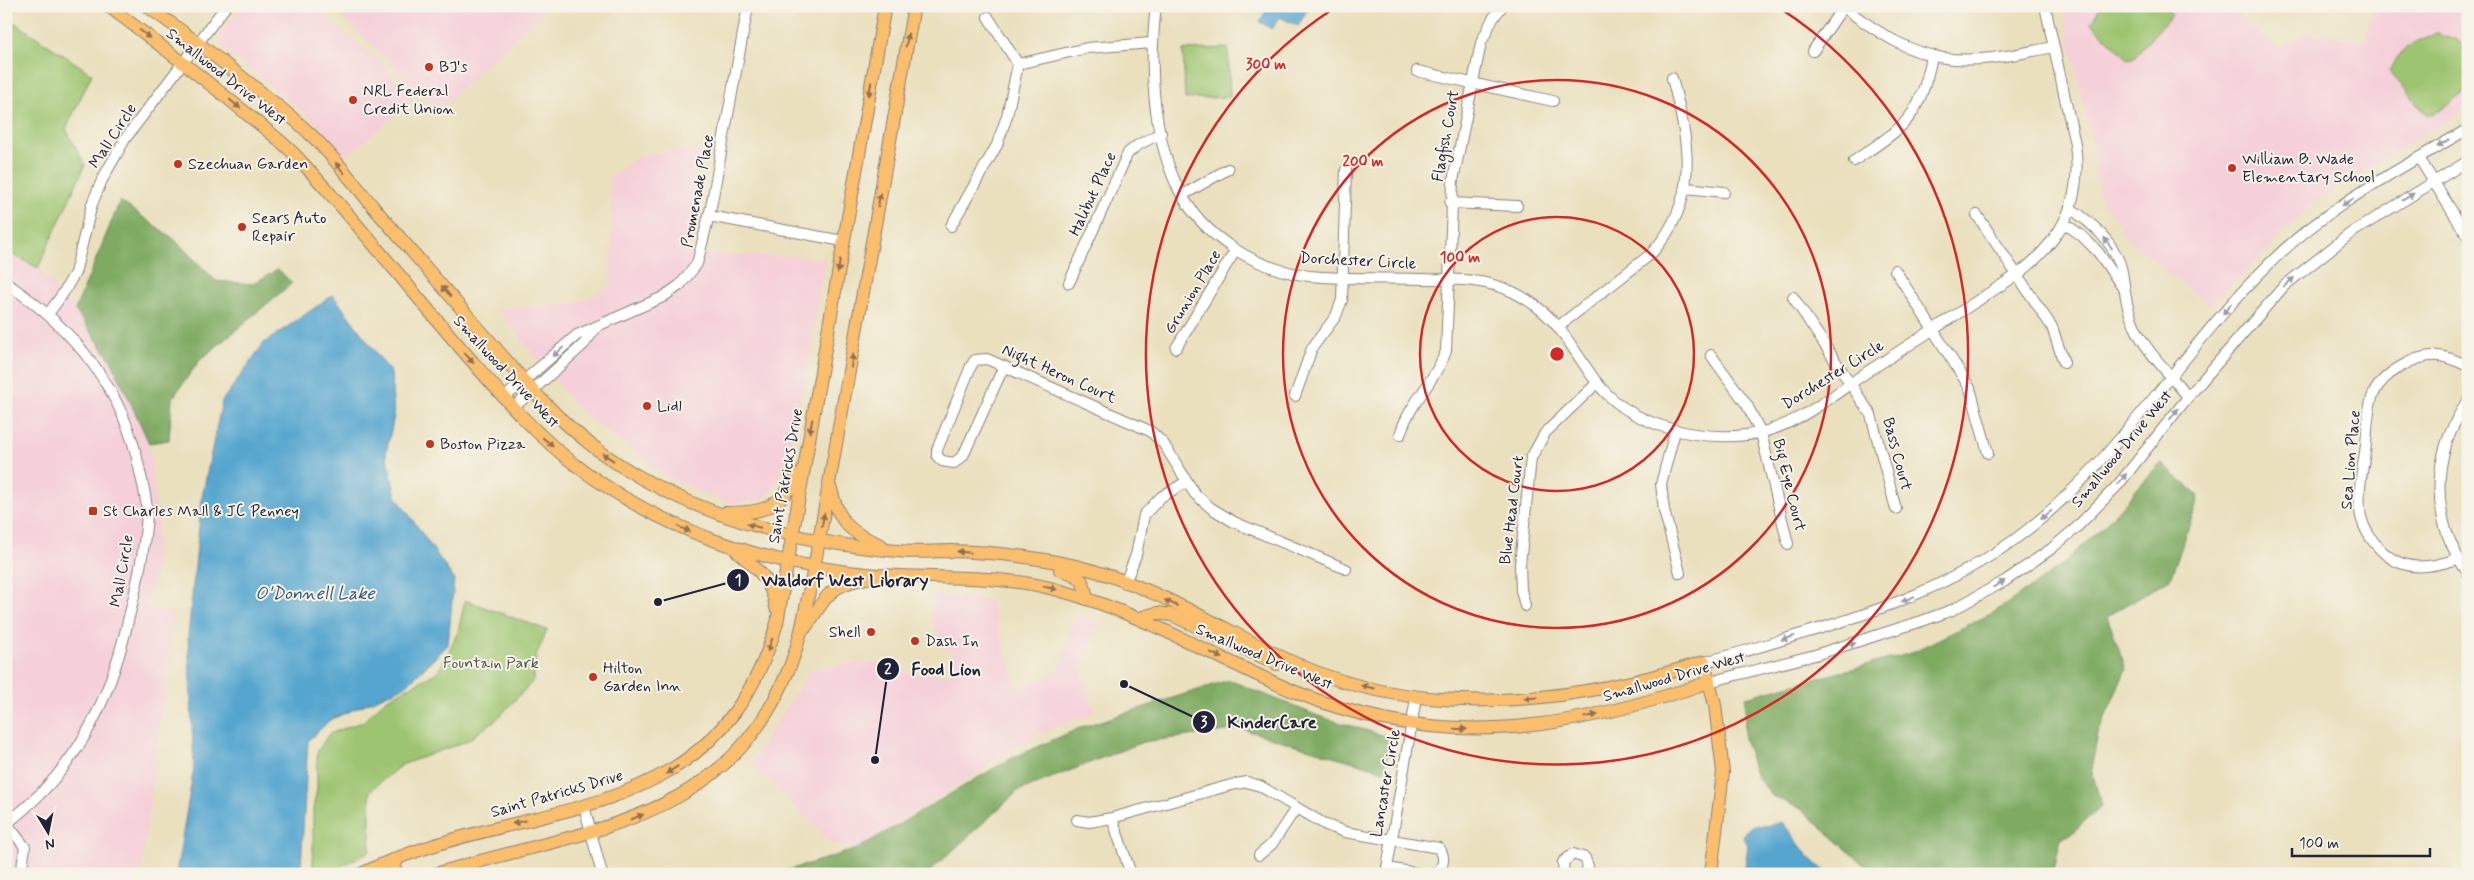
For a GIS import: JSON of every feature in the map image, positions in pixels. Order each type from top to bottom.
[{"type":"main road","name":"Smallwood Drive West","points":[[108,6],[183,62],[293,153],[504,398],[551,445],[642,510],[688,531],[787,563],[814,568],[881,575],[960,577],[1051,588],[1140,618],[1298,693],[1388,721],[1412,725],[1456,730],[1543,726],[1650,703],[1709,682]]},
{"type":"main road","name":"Smallwood Drive West","points":[[147,6],[198,43],[312,135],[528,385],[566,423],[604,454],[656,487],[712,512],[792,536],[819,541],[897,551],[955,551],[1010,555],[1082,567],[1180,607],[1295,664],[1335,679],[1416,698],[1446,701],[1491,701],[1550,696],[1616,684],[1704,662]]},
{"type":"main road","name":"Saint Patricks Drive","points":[[362,874],[397,858],[457,837],[584,806],[630,792],[666,774],[702,749],[725,725],[746,696],[769,648],[777,623],[802,468],[885,6]]},
{"type":"main road","points":[[436,874],[626,821],[672,801],[705,781],[729,761],[754,734],[768,712],[788,672],[800,634],[814,568],[914,6]]},
{"type":"main road","points":[[712,512],[748,514],[772,506],[786,494],[802,468]]},
{"type":"main road","points":[[830,481],[836,509],[843,522],[858,535],[897,551]]},
{"type":"main road","points":[[733,547],[766,578],[775,601],[777,623]]},
{"type":"main road","points":[[990,555],[1078,576],[1084,583],[1087,600]]},
{"type":"main road","points":[[800,634],[816,608],[831,592],[852,581],[881,575]]},
{"type":"main road","points":[[1140,618],[1157,613],[1172,615],[1274,663],[1335,679]]},
{"type":"main road","points":[[1704,662],[1715,705],[1723,772],[1711,874]]},
{"type":"main road","points":[[393,874],[397,858]]},
{"type":"street","name":"Mall Circle","points":[[48,314],[75,273],[92,204],[111,162],[125,139],[226,6]]},
{"type":"street","name":"Promenade Place","points":[[504,398],[528,385],[584,344],[598,325],[663,297],[686,279],[698,264],[710,216],[748,6]]},
{"type":"street","name":"Dorchester Circle","points":[[1156,6],[1152,43],[1154,88],[1161,134],[1169,164],[1183,195],[1208,227],[1236,251],[1285,272],[1316,277],[1481,281],[1509,290],[1539,308],[1560,326],[1597,383],[1632,412],[1675,431],[1717,436],[1761,433],[1802,414],[2017,275],[2047,248],[2064,223],[2070,208],[2076,181],[2077,157],[2045,6]]},
{"type":"street","name":"Flagfish Court","points":[[1400,435],[1408,413],[1436,373],[1446,351],[1450,203],[1456,158],[1481,43],[1492,20],[1502,6]]},
{"type":"street","points":[[1813,51],[1842,7],[1888,38],[1932,57],[1966,61],[1983,60],[2053,47]]},
{"type":"street","points":[[951,226],[997,145],[1007,116],[1018,64],[988,17]]},
{"type":"street","points":[[1018,64],[1087,48],[1118,44],[1152,43]]},
{"type":"street","points":[[1854,161],[1896,132],[1911,116],[1920,102],[1932,57]]},
{"type":"street","points":[[1417,71],[1553,101]]},
{"type":"street","points":[[1560,326],[1657,248],[1678,215],[1686,188],[1688,161],[1680,110],[1672,78]]},
{"type":"street","name":"Smallwood Drive West","points":[[1704,662],[1880,610],[1956,577],[2013,541],[2045,516],[2082,481],[2114,446],[2171,374],[2247,286],[2294,240],[2323,218],[2468,129]]},
{"type":"street","name":"Halibut Place","points":[[1069,283],[1128,153],[1138,145],[1161,134]]},
{"type":"street","points":[[2419,158],[2468,237]]},
{"type":"street","name":"Smallwood Drive West","points":[[1709,682],[1815,655],[1922,621],[1952,610],[2005,581],[2076,528],[2118,485],[2188,397],[2284,286],[2351,233],[2468,161]]},
{"type":"street","points":[[1183,195],[1228,169]]},
{"type":"street","points":[[1295,396],[1312,348],[1340,308],[1343,277],[1346,170]]},
{"type":"street","points":[[1686,188],[1724,192]]},
{"type":"street","points":[[1450,203],[1517,206]]},
{"type":"street","points":[[2070,208],[2088,220],[2110,244],[2122,271],[2122,288]]},
{"type":"street","points":[[1977,215],[2052,327],[2064,363]]},
{"type":"street","points":[[710,216],[843,241]]},
{"type":"street","points":[[2064,223],[2082,236],[2098,252],[2122,288],[2129,311],[2140,336],[2188,397]]},
{"type":"street","name":"Grunion Place","points":[[1176,348],[1236,251]]},
{"type":"street","points":[[1895,270],[1956,364],[1974,396],[1988,452]]},
{"type":"street","name":"Mall Circle","points":[[6,283],[48,314],[81,346],[108,385],[120,406],[138,461],[147,512],[136,592],[104,703],[85,737],[60,772],[38,798],[7,824]]},
{"type":"street","name":"Bass Court","points":[[1793,297],[1872,415],[1896,509]]},
{"type":"street","name":"Big Eye Court","points":[[1711,355],[1747,405],[1761,433],[1788,544]]},
{"type":"street","name":"Sea Lion Place","points":[[2458,559],[2417,567],[2401,564],[2390,558],[2373,542],[2366,530],[2361,518],[2361,495],[2369,414],[2373,394],[2382,383],[2394,372],[2424,357],[2444,357],[2468,366]]},
{"type":"street","name":"Night Heron Court","points":[[1004,366],[963,456],[954,463],[938,459],[938,450],[973,362],[984,358],[1004,366],[1150,431],[1163,442],[1186,482],[1203,502],[1221,515],[1346,569]]},
{"type":"street","name":"Blue Head Court","points":[[1525,606],[1520,584],[1520,565],[1531,458],[1545,433],[1597,383]]},
{"type":"street","name":"Promenade Place","points":[[513,408],[528,385]]},
{"type":"street","points":[[2468,401],[2455,421],[2446,443],[2439,479],[2441,515],[2447,535],[2458,559],[2468,574]]},
{"type":"street","points":[[1675,431],[1662,484],[1664,510],[1680,574]]},
{"type":"street","points":[[1124,583],[1136,554],[1144,515],[1161,497],[1186,482]]},
{"type":"street","name":"Lancaster Circle","points":[[1387,871],[1416,698]]},
{"type":"street","points":[[1077,820],[1089,822],[1112,818],[1247,782],[1267,789],[1326,825],[1345,832],[1439,848],[1443,854],[1443,864],[1434,874]]},
{"type":"street","points":[[584,806],[602,874]]},
{"type":"street","points":[[1259,855],[1272,844],[1296,808]]},
{"type":"street","points":[[1112,818],[1132,874]]},
{"type":"street","points":[[7,824],[25,847],[21,874]]},
{"type":"street","points":[[1564,874],[1563,862],[1573,854],[1585,858],[1588,866],[1586,874]]},
{"type":"street","points":[[1387,871],[1423,874]]},
{"type":"shaded area","points":[[242,6],[313,6],[377,60],[414,100],[346,156],[311,119],[221,46],[219,39],[221,33]]},
{"type":"shaded area","points":[[331,6],[548,6],[439,110]]},
{"type":"shaded area","name":"William B. Wade Elementary School","points":[[2062,6],[2227,6],[2279,49],[2308,32],[2366,42],[2371,6],[2468,6],[2468,108],[2312,203],[2211,307],[2130,241],[2099,197],[2091,138]]},
{"type":"shaded area","points":[[702,148],[684,253],[825,258],[807,374],[781,477],[764,499],[732,505],[671,479],[582,413],[497,309],[576,304],[610,287],[612,229],[609,177],[643,155]]},
{"type":"shaded area","points":[[6,251],[38,268],[75,310],[111,360],[149,443],[158,522],[155,570],[147,609],[173,613],[141,874],[6,874]]},
{"type":"shaded area","points":[[932,595],[990,600],[1017,688],[1058,672],[1076,616],[1099,621],[1082,672],[1095,713],[1037,734],[857,849],[832,843],[751,764],[809,671],[853,663],[880,663],[900,672],[951,675],[952,651],[942,647],[931,617]]},
{"type":"green space","points":[[2101,6],[2166,6],[2172,15],[2133,58],[2128,59],[2091,23]]},
{"type":"green space","points":[[6,17],[92,74],[66,129],[85,165],[38,268],[6,251]]},
{"type":"green space","points":[[2437,34],[2453,38],[2468,47],[2468,90],[2434,114],[2426,114],[2389,71],[2408,46]]},
{"type":"green space","points":[[1228,48],[1230,97],[1185,99],[1183,50]]},
{"type":"green space","points":[[120,201],[174,239],[216,281],[253,284],[278,269],[292,283],[199,361],[172,399],[169,440],[149,443],[111,360],[75,310]]},
{"type":"green space","points":[[2160,463],[2197,494],[2198,501],[2170,579],[2107,616],[2126,669],[2098,734],[2091,769],[2102,805],[2070,835],[2061,838],[2053,874],[1874,874],[1801,809],[1772,796],[1756,775],[1744,738],[1746,697],[1908,654],[1993,613],[2056,570],[2107,523]]},
{"type":"green space","name":"Fountain Park","points":[[465,600],[547,630],[536,656],[533,681],[498,718],[467,741],[401,765],[370,791],[370,851],[327,874],[313,874],[313,808],[317,790],[317,752],[329,734],[364,721],[384,701],[439,671],[458,632]]},
{"type":"green space","points":[[1229,680],[1318,716],[1392,738],[1384,771],[1242,729],[1143,742],[1018,791],[927,874],[776,874],[857,849],[1008,760],[1082,727]]},
{"type":"water","points":[[1269,6],[1309,6],[1298,26],[1280,17],[1272,29],[1260,22]]},
{"type":"water","name":"O'Donnell Lake","points":[[333,295],[391,373],[394,416],[386,453],[396,496],[454,579],[448,645],[406,686],[330,720],[308,741],[301,867],[292,874],[176,874],[194,767],[188,636],[202,497],[222,401],[264,343]]},
{"type":"water","points":[[1782,822],[1809,857],[1828,874],[1744,874],[1748,845],[1742,835],[1754,825],[1766,826]]},
{"type":"place","name":"BJ's","points":[[429,67]]},
{"type":"place","name":"NRL Federal Credit Union","points":[[353,100]]},
{"type":"place","name":"Szechuan Garden","points":[[178,164]]},
{"type":"place","name":"William B. Wade Elementary School","points":[[2232,168]]},
{"type":"place","name":"Sears Auto Repair","points":[[242,227]]},
{"type":"place","name":"Lidl","points":[[647,406]]},
{"type":"place","name":"Boston Pizza","points":[[430,444]]},
{"type":"place","name":"St Charles Mall & JC Penney","points":[[93,511]]},
{"type":"place","name":"Waldorf West Library","points":[[658,602]]},
{"type":"place","name":"Shell","points":[[871,632]]},
{"type":"place","name":"Dash In","points":[[915,641]]},
{"type":"place","name":"Hilton Garden Inn","points":[[593,677]]},
{"type":"place","name":"KinderCare","points":[[1124,684]]},
{"type":"place","name":"Food Lion","points":[[875,760]]}]
